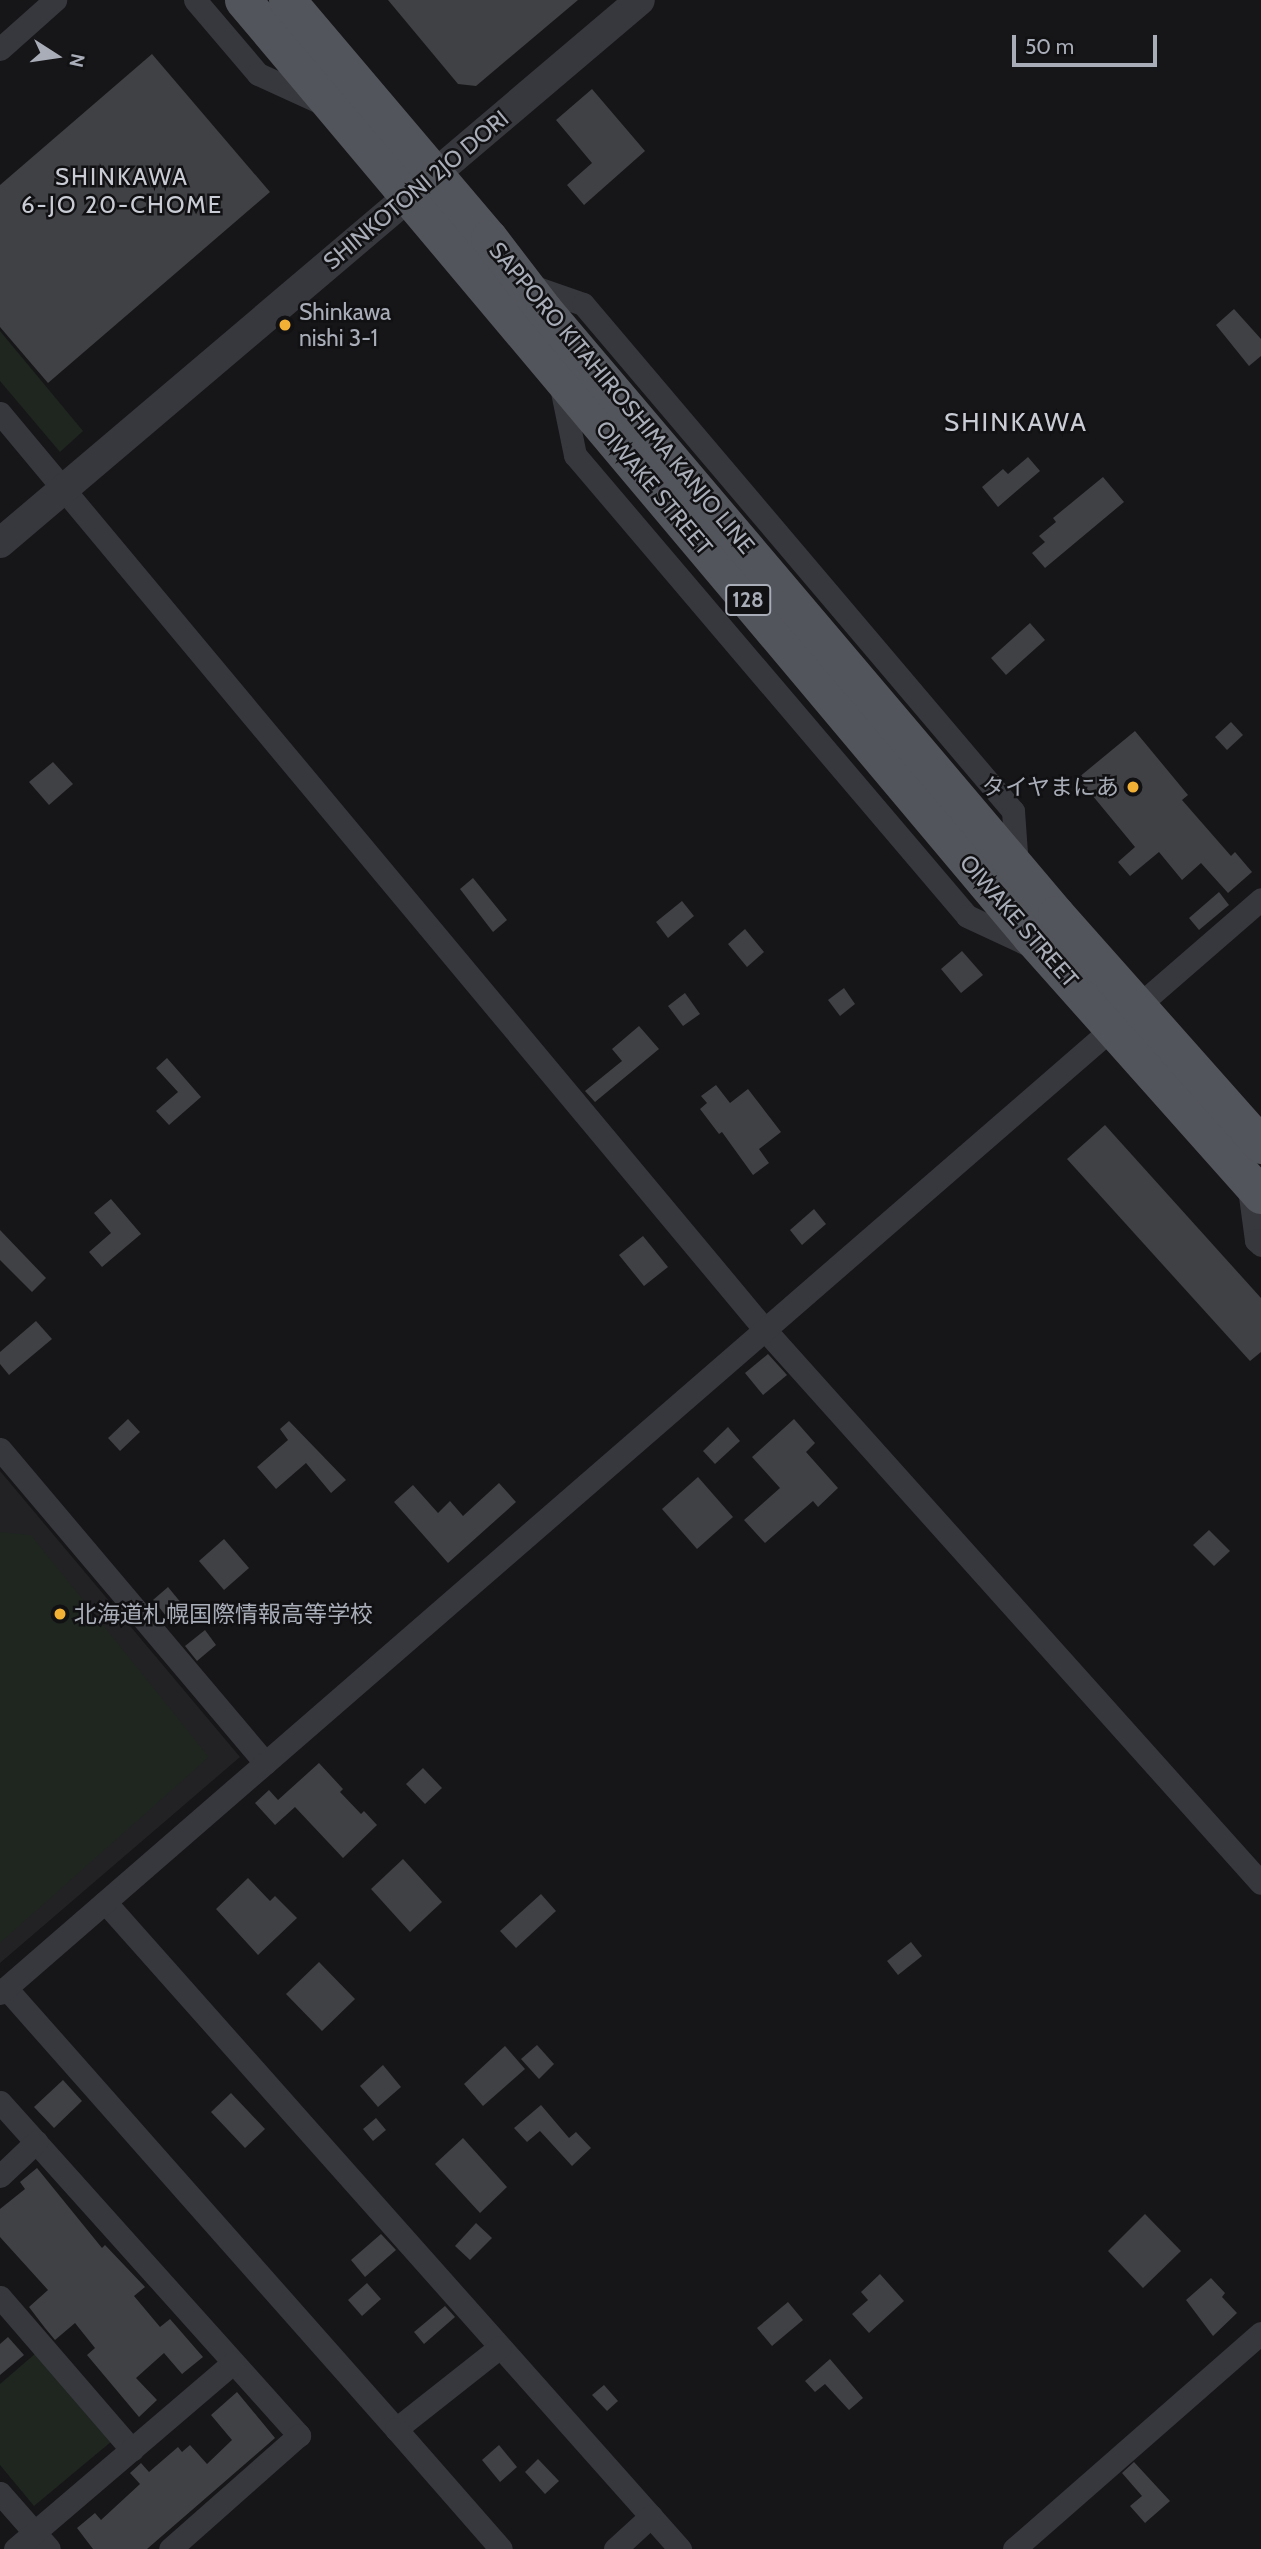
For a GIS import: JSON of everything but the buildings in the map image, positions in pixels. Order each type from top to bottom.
[{"type":"main road","name":"OIWAKE STREET","points":[[243,0],[335,108],[421,186],[559,375],[1046,953],[1125,1017],[1254,1187]]},
{"type":"main road","name":"SAPPORO KITAHIROSHIMA KANJO LINE","points":[[287,0],[421,186],[523,283],[1018,869],[1125,1017],[1225,1104],[1261,1145]]},
{"type":"street","points":[[0,49],[55,0]]},
{"type":"street","points":[[195,0],[258,74],[335,108]]},
{"type":"street","name":"SHINKOTONI 2JO DORI","points":[[0,543],[640,0]]},
{"type":"street","points":[[0,413],[766,1331],[1261,1883]]},
{"type":"street","points":[[502,2549],[3,1991],[1261,899]]},
{"type":"street","points":[[1225,1104],[1261,1119]]},
{"type":"street","points":[[1254,1187],[1256,1240],[1261,1245]]},
{"type":"street","points":[[0,1449],[265,1763]]},
{"type":"street","points":[[105,1902],[680,2549]]},
{"type":"street","points":[[0,2102],[299,2435],[170,2549]]},
{"type":"street","points":[[0,2176],[36,2143]]},
{"type":"street","points":[[0,2297],[132,2450]]},
{"type":"street","points":[[1014,2549],[1261,2333]]},
{"type":"street","points":[[396,2429],[500,2347]]},
{"type":"street","points":[[15,2549],[41,2541],[132,2450],[233,2362]]},
{"type":"street","points":[[0,2493],[41,2541]]},
{"type":"street","points":[[615,2549],[651,2516]]},
{"type":"shaded area","points":[[0,331],[83,431],[60,452],[0,381]]},
{"type":"shaded area","name":"北海道札幌国際情報高等学校","points":[[0,1471],[240,1757],[0,1963]]},
{"type":"shaded area","name":"北海道札幌国際情報高等学校","points":[[0,1532],[31,1535],[209,1757],[0,1943]]},
{"type":"shaded area","points":[[36,2353],[112,2441],[34,2506],[0,2465],[0,2384]]},
{"type":"place","name":"Shinkawa nishi 3-1","points":[[285,325]]},
{"type":"place","name":"タイヤまにあ","points":[[1133,787]]},
{"type":"place","name":"北海道札幌国際情報高等学校","points":[[60,1614]]},
{"type":"district","name":"SHINKAWA 6-JO 20-CHOME","points":[[122,191]]},
{"type":"district","name":"SHINKAWA","points":[[1016,423]]}]
